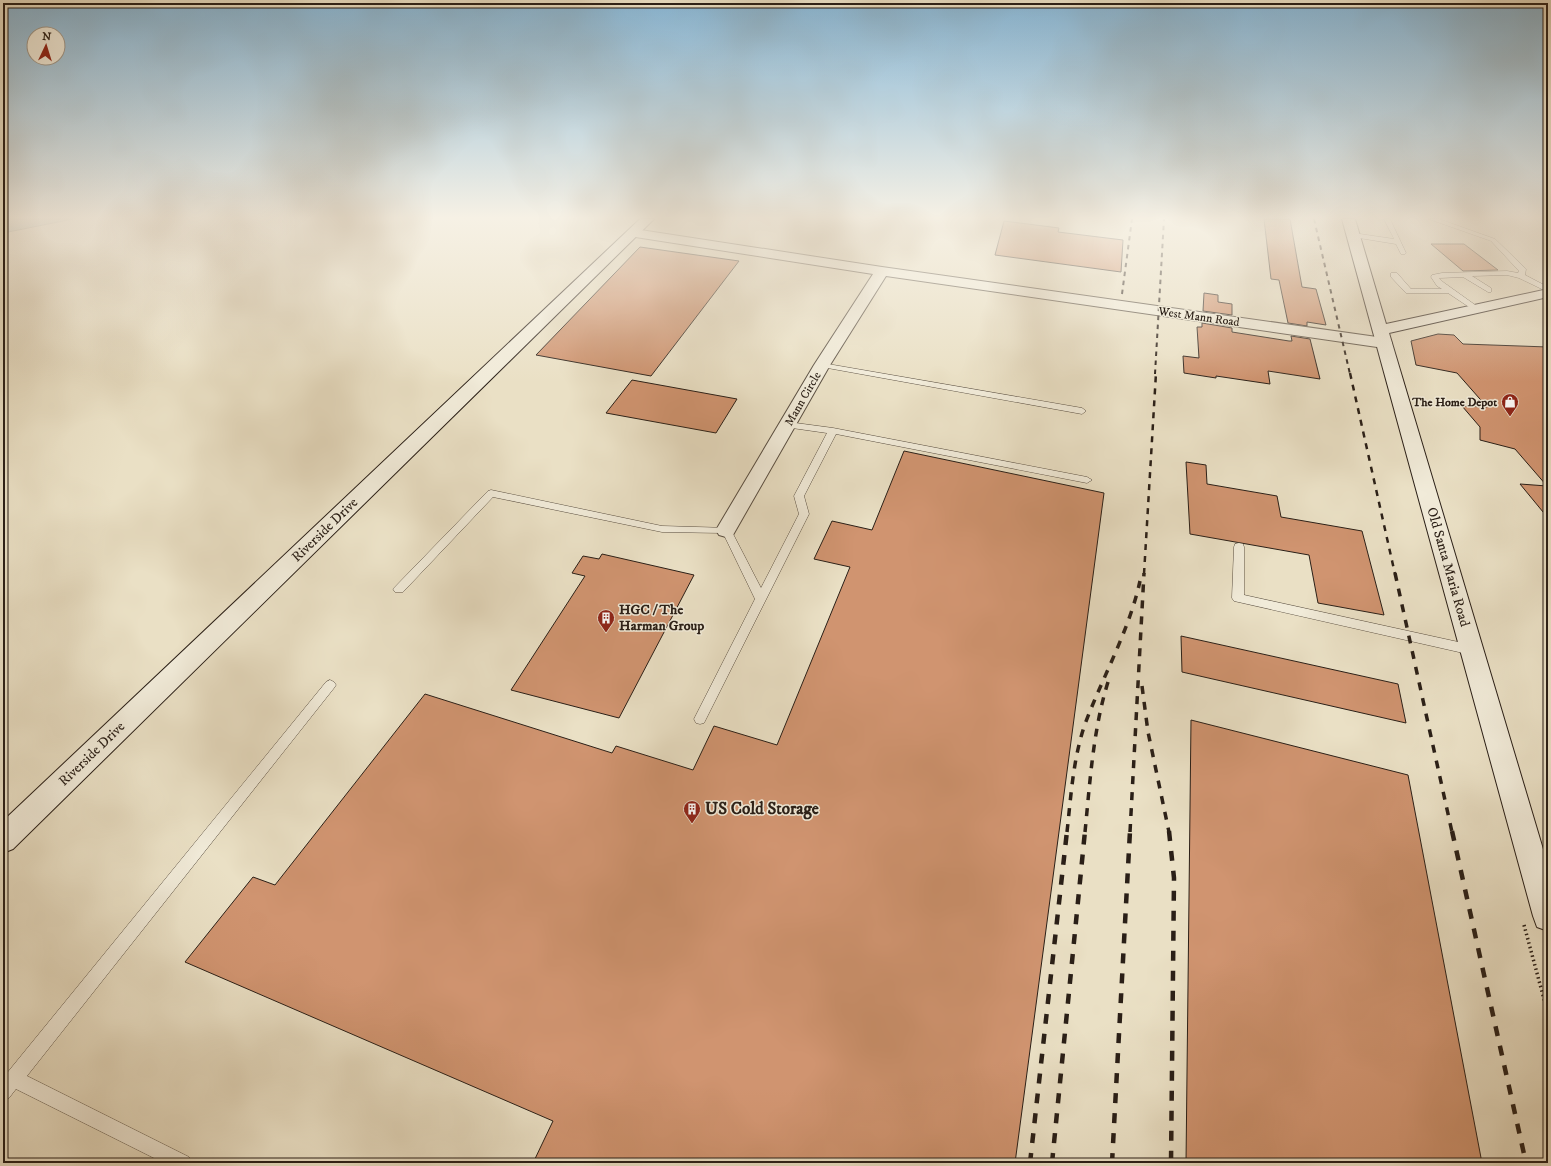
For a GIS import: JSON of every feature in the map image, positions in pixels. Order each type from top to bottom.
[{"type":"street","name":"Riverside Drive","points":[[3,840],[592,273]]},
{"type":"street","name":"Mann Circle","points":[[726,530],[822,365],[880,273]]},
{"type":"street","name":"West Mann Road","points":[[901,273],[1382,336],[1475,309],[1548,293]]},
{"type":"street","name":"Old Santa Maria Road","points":[[1364,273],[1548,916]]},
{"type":"lane","points":[[1475,309],[1440,284],[1435,277],[1442,275],[1489,273]]},
{"type":"lane","points":[[1509,273],[1521,276],[1548,293]]},
{"type":"lane","points":[[1464,274],[1488,290]]},
{"type":"lane","points":[[1394,275],[1409,291],[1450,291]]},
{"type":"lane","points":[[822,365],[1082,411]]},
{"type":"lane","points":[[788,425],[833,431],[1087,480]]},
{"type":"lane","points":[[700,719],[804,514],[799,496],[833,431]]},
{"type":"lane","points":[[399,589],[491,493],[662,529],[726,530],[761,600]]},
{"type":"lane","points":[[1239,547],[1238,598],[1472,650]]},
{"type":"lane","points":[[183,1163],[8,1085],[330,685]]},
{"type":"building","points":[[615,273],[730,273],[651,376],[536,355]]},
{"type":"building","points":[[1270,273],[1300,273],[1302,287],[1316,289],[1326,325],[1307,322],[1307,326],[1288,323],[1279,280],[1271,279]]},
{"type":"building","points":[[1204,293],[1218,295],[1218,302],[1232,304],[1232,315],[1203,311]]},
{"type":"building","points":[[1202,323],[1232,328],[1232,332],[1289,341],[1292,341],[1291,336],[1310,339],[1320,379],[1268,371],[1270,384],[1184,373],[1183,356],[1199,358],[1197,327],[1202,327]]},
{"type":"building","name":"The Home Depot","points":[[1438,334],[1454,335],[1463,344],[1548,347],[1548,518],[1520,484],[1547,486],[1515,449],[1480,440],[1480,427],[1462,406],[1487,407],[1457,373],[1416,365],[1411,341]]},
{"type":"building","points":[[632,380],[737,399],[716,433],[606,413]]},
{"type":"building","name":"US Cold Storage","points":[[904,451],[1104,493],[1015,1163],[533,1163],[553,1121],[185,962],[253,877],[275,885],[425,694],[612,753],[616,746],[693,770],[714,726],[777,745],[850,567],[814,559],[832,521],[872,530]]},
{"type":"building","points":[[1186,462],[1206,465],[1207,484],[1277,496],[1281,517],[1362,531],[1384,615],[1318,603],[1309,555],[1190,534]]},
{"type":"building","name":"HGC / The Harman Group","points":[[602,554],[694,575],[619,718],[511,690],[585,576],[572,573],[583,556],[599,559]]},
{"type":"building","points":[[1181,636],[1398,684],[1406,723],[1182,672]]},
{"type":"building","points":[[1191,720],[1408,775],[1482,1163],[1186,1163]]},
{"type":"railway","points":[[1122,294],[1125,273]]},
{"type":"railway","points":[[1155,374],[1161,273]]},
{"type":"railway","points":[[1327,273],[1350,374]]},
{"type":"railway","points":[[1144,574],[1156,373]]},
{"type":"railway","points":[[1350,373],[1395,574]]},
{"type":"railway","points":[[1130,832],[1144,573]]},
{"type":"railway","points":[[1395,573],[1452,832]]},
{"type":"railway","points":[[1067,832],[1073,778],[1081,737],[1092,706],[1123,636],[1140,581]]},
{"type":"railway","points":[[1085,832],[1095,737],[1108,682]]},
{"type":"railway","points":[[1142,686],[1148,732],[1169,832]]},
{"type":"railway","points":[[1030,1163],[1067,831]]},
{"type":"railway","points":[[1052,1163],[1085,831]]},
{"type":"railway","points":[[1112,1163],[1130,831]]},
{"type":"railway","points":[[1169,831],[1174,878],[1171,1163]]},
{"type":"railway","points":[[1452,831],[1526,1163]]},
{"type":"place","name":"The Home Depot","points":[[1510,417]]},
{"type":"place","name":"HGC / The Harman Group","points":[[606,633]]},
{"type":"place","name":"US Cold Storage","points":[[692,824]]}]
